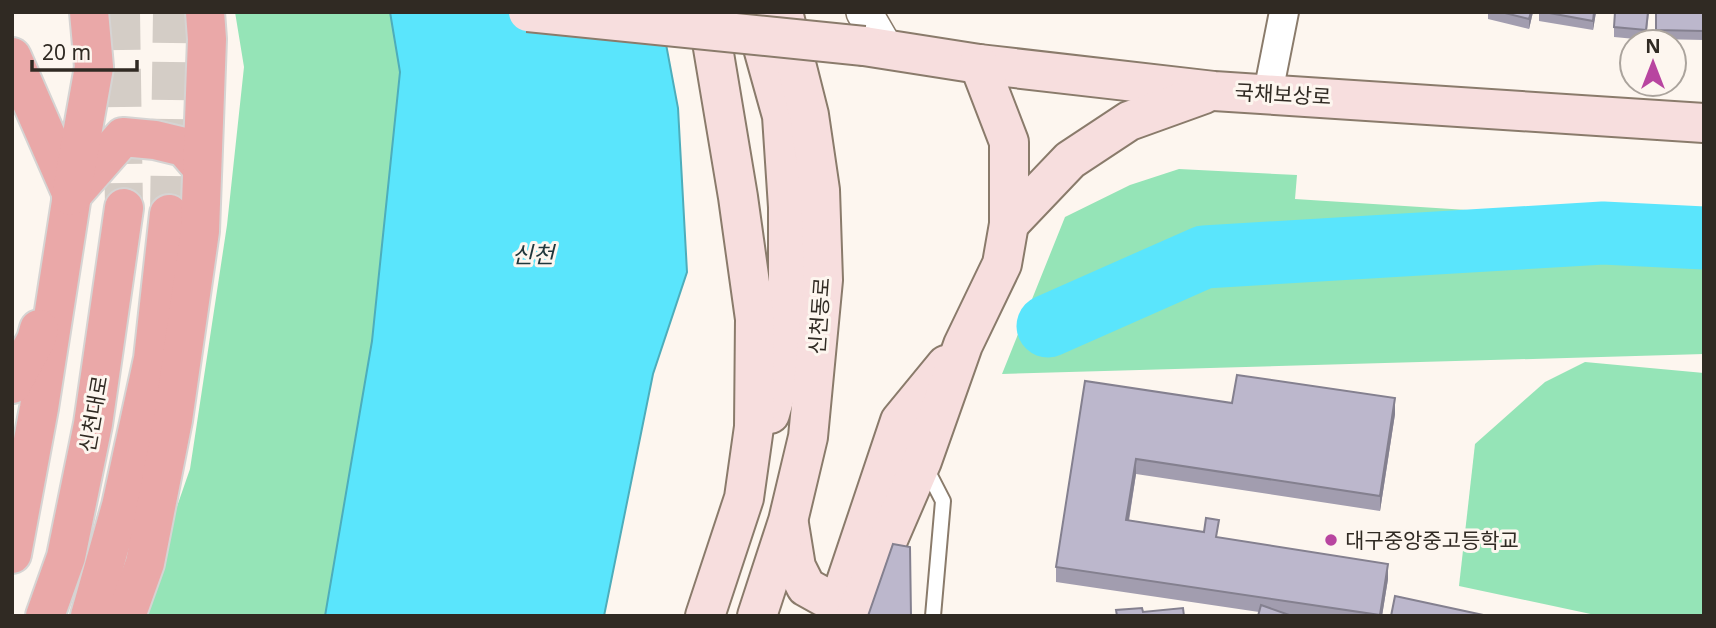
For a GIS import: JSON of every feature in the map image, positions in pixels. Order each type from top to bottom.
[{"type":"highway","points":[[12,554],[39,408],[94,67],[89,12]]},
{"type":"highway","points":[[126,616],[145,563],[173,420],[200,231],[205,12]]},
{"type":"highway","points":[[12,57],[72,195]]},
{"type":"highway","points":[[12,384],[36,340],[72,195],[123,137],[155,140],[184,147],[202,168]]},
{"type":"highway","name":"신천대로","points":[[45,616],[66,557],[93,424],[124,208]]},
{"type":"highway","points":[[90,616],[121,506],[153,359],[169,214]]},
{"type":"main road","name":"국채보상로","points":[[528,12],[871,36],[979,64],[1214,91],[1704,123]]},
{"type":"main road","points":[[707,12],[755,319],[754,427],[744,498]]},
{"type":"main road","points":[[705,616],[777,389],[788,325],[788,207],[782,116],[753,12]]},
{"type":"main road","name":"신천동로","points":[[757,616],[788,521],[808,437],[823,280],[820,190],[810,115],[783,12]]},
{"type":"main road","points":[[843,608],[922,461],[963,345],[1002,264],[1009,224],[1009,142],[979,64]]},
{"type":"main road","points":[[1009,224],[1070,160],[1129,121],[1214,91]]},
{"type":"main road","points":[[843,608],[900,421],[963,345]]},
{"type":"main road","points":[[788,521],[796,568],[806,587],[843,608]]},
{"type":"street","points":[[1268,93],[1284,12]]},
{"type":"lane","points":[[922,461],[943,501],[933,616]]},
{"type":"green space","points":[[235,12],[391,12],[400,72],[372,341],[325,616],[139,616],[190,469],[227,225],[244,67]]},
{"type":"green space","points":[[1179,169],[1297,175],[1295,199],[1704,225],[1704,354],[1002,374],[1065,217],[1130,185]]},
{"type":"green space","points":[[1585,362],[1704,373],[1704,616],[1600,616],[1459,586],[1475,444],[1545,382]]},
{"type":"water","name":"신천","points":[[390,12],[660,12],[678,108],[687,272],[653,374],[604,616],[325,616],[372,341],[400,72]]},
{"type":"building","points":[[1501,12],[1531,12],[1529,19]]},
{"type":"building","points":[[1544,12],[1594,12],[1593,21]]},
{"type":"building","points":[[1615,12],[1648,12],[1646,28],[1614,27]]},
{"type":"building","points":[[1656,12],[1704,12],[1704,31],[1656,28]]},
{"type":"building","points":[[1237,375],[1395,398],[1380,496],[1136,459],[1126,520],[1204,532],[1206,518],[1219,520],[1216,537],[1388,564],[1380,615],[1056,567],[1085,381],[1232,403]]},
{"type":"building","points":[[893,544],[910,547],[911,616],[868,616]]},
{"type":"building","points":[[1395,596],[1488,616],[1391,616]]},
{"type":"building","points":[[1261,605],[1292,616],[1258,616]]},
{"type":"building","points":[[1142,608],[1143,612],[1183,608],[1184,616],[1117,616],[1116,610]]},
{"type":"waterway","points":[[1048,326],[1204,257],[1603,233],[1704,238]]},
{"type":"tunnel","points":[[121,12],[124,208]]},
{"type":"tunnel","points":[[169,214],[172,12]]},
{"type":"place","name":"대구중앙중고등학교","points":[[1331,540]]}]
